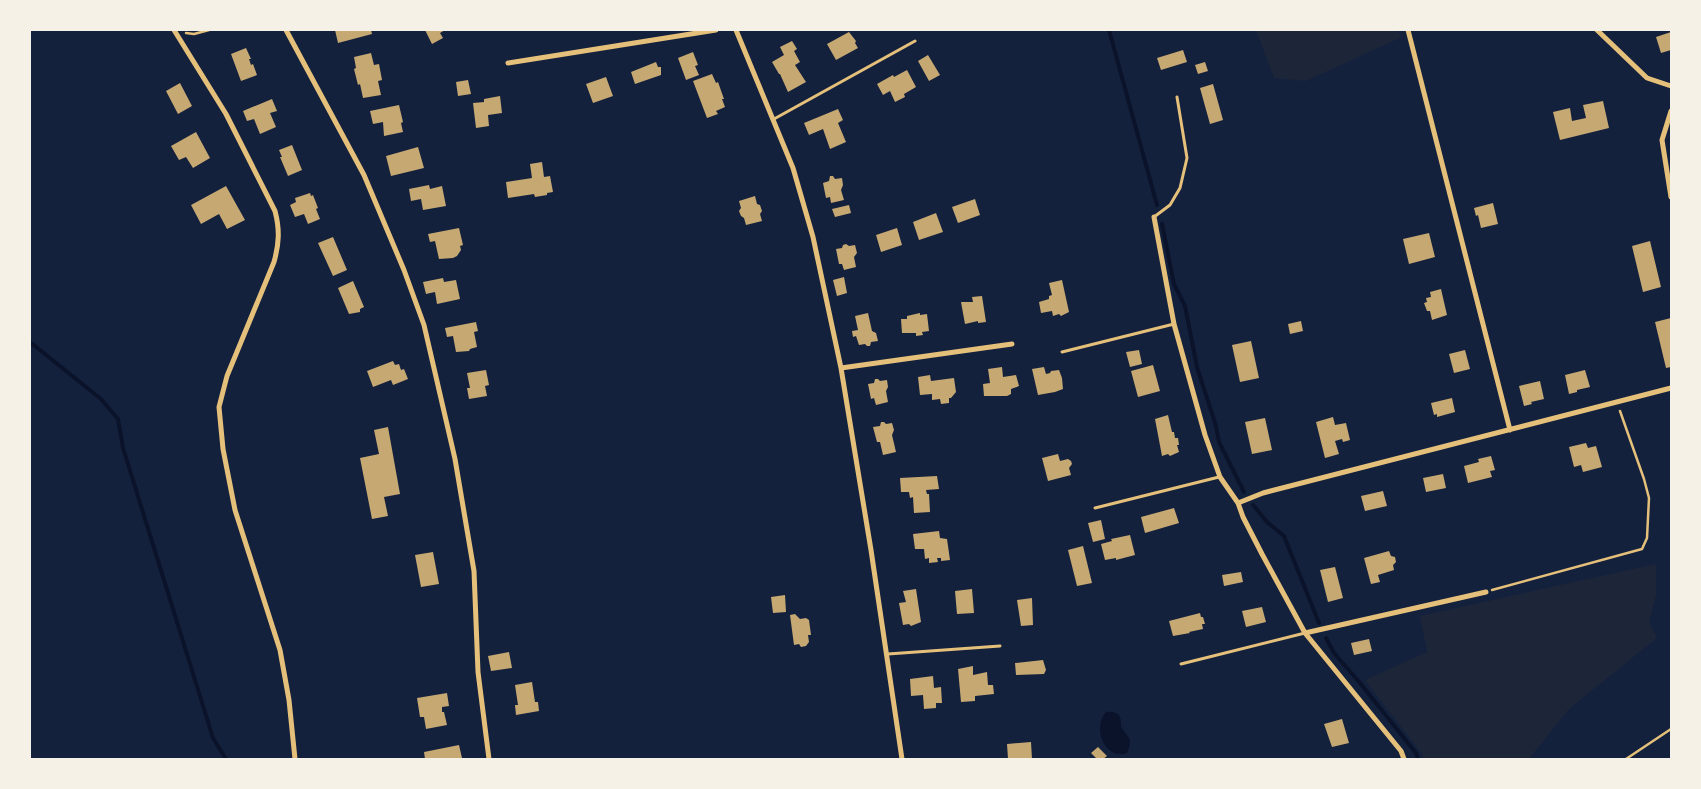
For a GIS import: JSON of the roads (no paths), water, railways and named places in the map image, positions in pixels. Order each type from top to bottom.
[{"type":"street","points":[[286,30],[364,175],[404,270],[424,325],[455,459],[474,570],[478,672],[489,759]]},
{"type":"street","points":[[508,63],[716,30]]},
{"type":"street","points":[[736,30],[794,168],[813,238],[841,368],[888,654],[902,759]]},
{"type":"street","points":[[1408,30],[1510,430]]},
{"type":"street","points":[[1597,30],[1647,78],[1671,86]]},
{"type":"street","points":[[175,31],[226,114],[275,211],[278,222],[279,244],[274,262],[227,376],[219,407],[223,449],[235,510],[280,650],[289,700],[295,759]]},
{"type":"street","points":[[1671,111],[1662,140],[1671,196]]},
{"type":"street","points":[[1154,216],[1174,324],[1205,435],[1220,477],[1238,503],[1262,554],[1305,633],[1401,751],[1404,759]]},
{"type":"street","points":[[841,368],[1012,344]]},
{"type":"street","points":[[1238,503],[1263,493],[1671,388]]},
{"type":"street","points":[[1305,633],[1486,592]]},
{"type":"lane","points":[[774,119],[915,41]]},
{"type":"lane","points":[[1154,216],[1170,206],[1180,188],[1187,158],[1177,97]]},
{"type":"lane","points":[[1062,352],[1174,324]]},
{"type":"lane","points":[[1095,508],[1220,477]]},
{"type":"lane","points":[[1181,664],[1305,633]]},
{"type":"lane","points":[[888,654],[1000,646]]},
{"type":"waterway","points":[[1109,30],[1157,205]]},
{"type":"waterway","points":[[1162,224],[1174,284],[1185,306],[1197,367],[1216,426],[1219,442],[1244,492]]},
{"type":"waterway","points":[[30,342],[101,399],[118,419],[123,448],[213,738],[226,759]]},
{"type":"waterway","points":[[1253,505],[1267,522],[1284,536],[1319,623]]},
{"type":"waterway","points":[[1326,638],[1334,653],[1416,753],[1418,759]]}]
